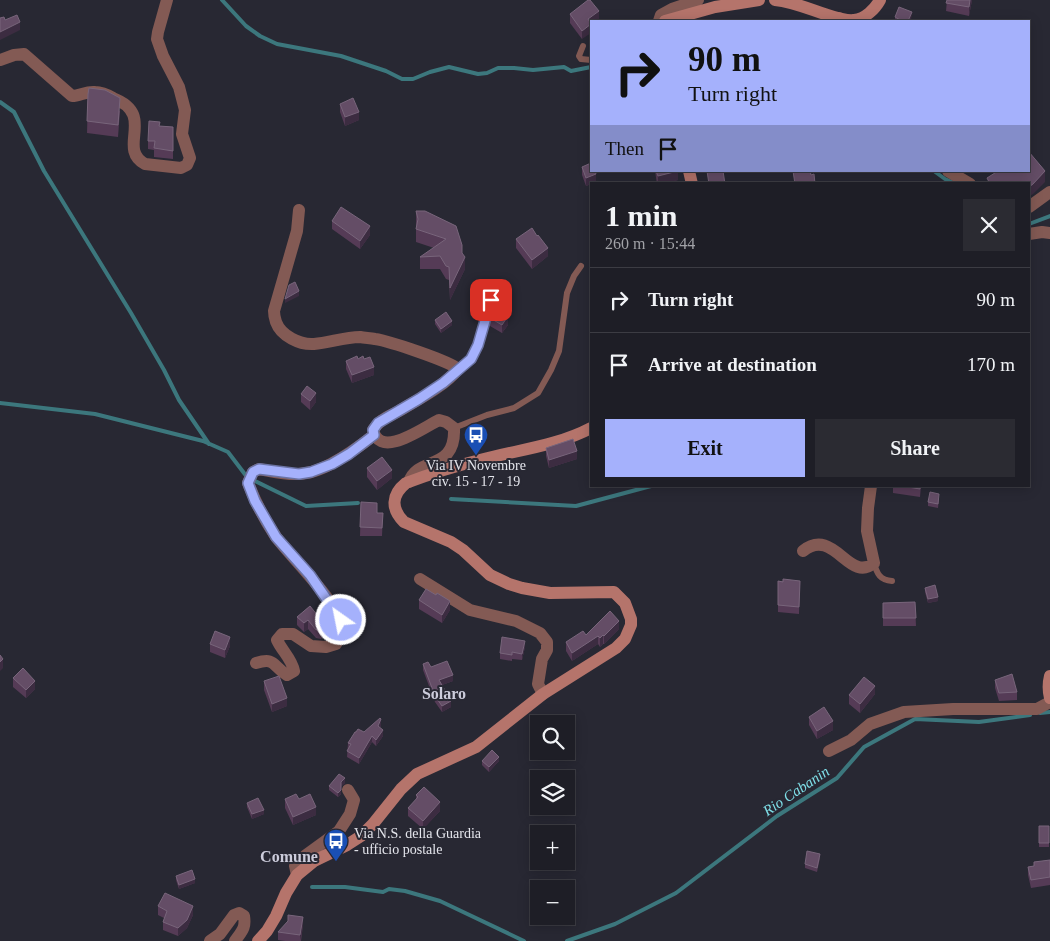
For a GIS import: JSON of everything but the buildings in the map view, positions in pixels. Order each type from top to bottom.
[{"type":"main road","points":[[669,20],[715,7],[759,0]]},
{"type":"main road","points":[[775,0],[847,20],[854,20],[866,15],[874,9],[880,0]]},
{"type":"main road","points":[[258,941],[276,916],[286,893],[297,875],[314,861],[362,836],[401,789],[417,774],[476,747],[543,694],[616,648],[626,639],[631,619],[625,603],[614,592],[550,593],[509,584],[490,575],[451,542],[404,522],[395,510],[396,494],[406,483],[479,460],[549,444],[590,429]]},
{"type":"main road","points":[[1049,680],[1048,692],[1050,698]]},
{"type":"street","points":[[0,60],[24,54],[72,96],[96,92],[123,102],[132,111],[135,123],[134,151],[136,157],[145,164],[181,168],[187,165],[190,158],[182,134],[185,110],[179,87],[163,56],[157,39],[166,0]]},
{"type":"street","points":[[658,20],[660,15],[698,0]]},
{"type":"street","points":[[950,172],[967,182]]},
{"type":"street","points":[[1030,206],[1050,192]]},
{"type":"street","points":[[299,210],[297,231],[274,311],[275,321],[279,328],[296,341],[312,344],[358,337],[375,339],[448,363],[458,370],[419,399],[378,423],[373,430],[374,435],[378,439],[387,443],[407,437],[439,420],[446,422],[454,428],[453,447],[443,459],[416,470],[411,475],[409,482]]},
{"type":"street","points":[[1030,234],[1050,233]]},
{"type":"street","points":[[256,663],[267,660],[274,663],[281,671],[288,675],[294,671],[278,640],[282,634],[293,634],[311,646],[326,647],[336,644],[342,630],[341,620],[330,603],[310,575],[276,537],[255,501],[248,483],[253,472],[259,469],[299,474],[311,472],[332,464],[374,435]]},
{"type":"street","points":[[803,551],[818,545],[830,547],[851,564],[860,568],[870,567],[874,562],[867,532],[871,487]]},
{"type":"street","points":[[420,579],[470,610],[516,622],[540,633],[547,642],[547,650],[542,659],[538,684],[543,694]]},
{"type":"street","points":[[829,751],[851,740],[870,724],[904,712],[952,708],[1037,709],[1050,702]]},
{"type":"street","points":[[297,875],[295,866],[306,855],[339,832],[350,814],[354,800],[348,790]]},
{"type":"street","points":[[210,941],[220,934],[234,915],[239,913],[244,916],[245,923],[243,930],[235,941]]},
{"type":"lane","points":[[583,46],[579,56],[581,59],[590,60]]},
{"type":"lane","points":[[454,428],[487,415],[514,408],[538,393],[559,351],[567,293],[574,276],[581,266]]},
{"type":"lane","points":[[458,370],[471,359],[478,345],[491,300]]},
{"type":"lane","points":[[874,562],[876,572],[880,578],[892,581]]},
{"type":"waterway","points":[[222,0],[246,26],[260,36],[277,44],[341,56],[386,71],[402,79],[413,79],[449,67],[478,74],[487,73],[498,68],[533,70],[564,67],[571,71],[590,67]]},
{"type":"waterway","points":[[0,102],[14,112],[44,171],[131,313],[179,400],[209,444]]},
{"type":"waterway","points":[[935,172],[952,182]]},
{"type":"waterway","points":[[1030,224],[1050,216]]},
{"type":"waterway","points":[[0,403],[95,414],[203,441],[228,452],[247,477]]},
{"type":"waterway","points":[[253,480],[306,506],[358,503]]},
{"type":"waterway","points":[[451,499],[576,506],[647,487]]},
{"type":"waterway","name":"Rio Cabanin","points":[[1040,713],[1050,712]]},
{"type":"waterway","name":"Rio Cabanin","points":[[567,941],[615,924],[676,893],[777,816],[837,778],[864,747],[915,719],[979,722],[1030,715]]},
{"type":"waterway","points":[[312,887],[345,887],[383,892],[389,889],[405,891],[440,901],[524,941]]},
{"type":"place","name":"Via IV Novembre civ. 15 - 17 - 19","points":[[476,456]]},
{"type":"place","name":"Via N.S. della Guardia - ufficio postale","points":[[336,862]]},
{"type":"district","name":"Solaro","points":[[444,693]]},
{"type":"district","name":"Comune","points":[[289,856]]},
{"type":"route","points":[[341,620],[310,575],[276,537],[255,501],[248,483],[253,472],[259,469],[299,474],[311,472],[332,464],[349,454],[374,435],[373,430],[378,423],[443,383],[471,359],[478,345],[491,300]]}]
